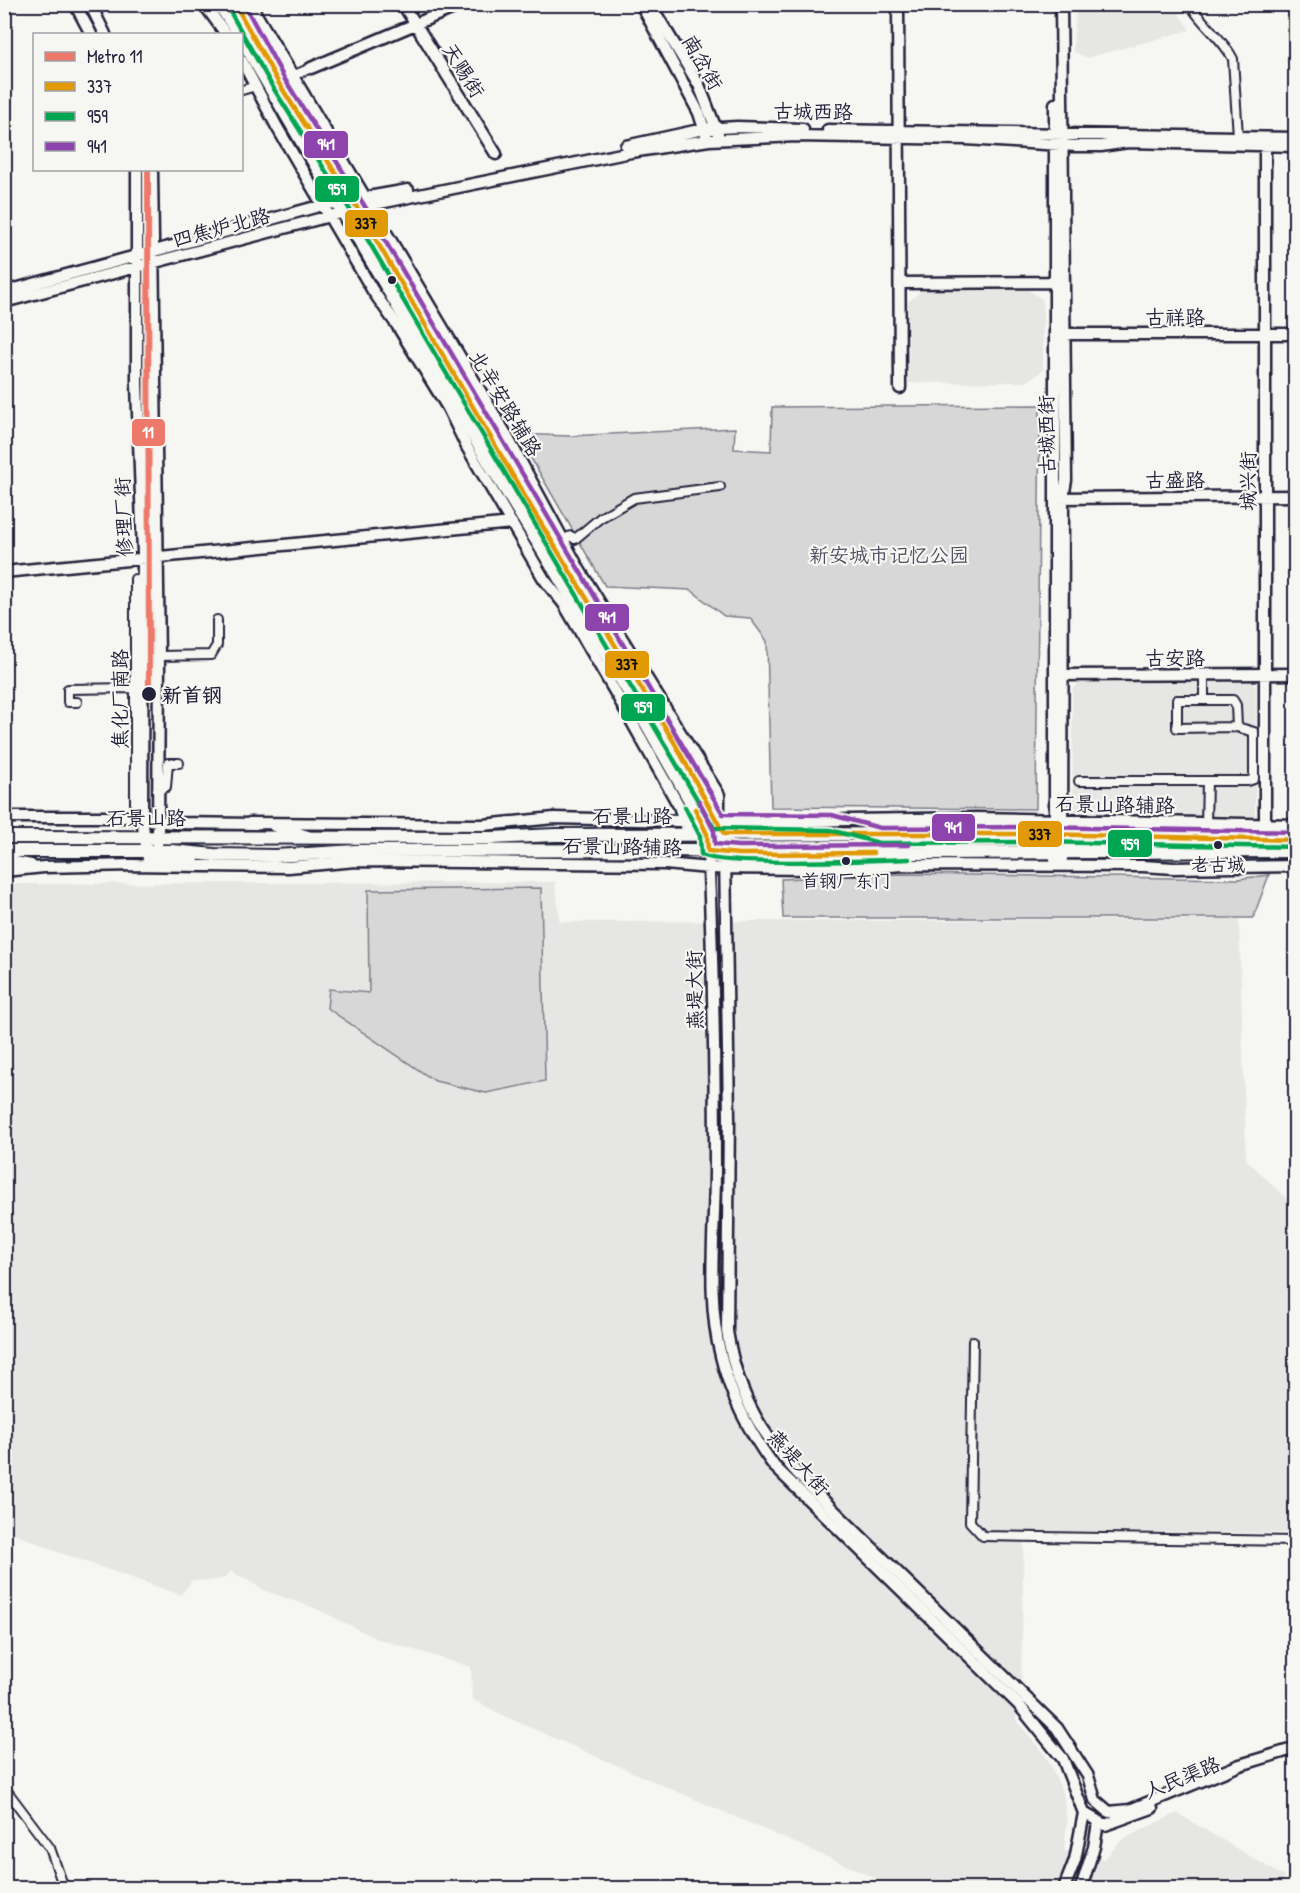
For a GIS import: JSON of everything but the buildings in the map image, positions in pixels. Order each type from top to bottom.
[{"type":"main road","points":[[75,4],[90,33]]},
{"type":"main road","points":[[90,4],[104,33]]},
{"type":"main road","points":[[204,4],[225,33]]},
{"type":"main road","points":[[219,4],[238,33]]},
{"type":"main road","points":[[235,4],[278,82],[361,203],[430,332],[453,359],[582,593],[719,822],[724,834],[724,852]]},
{"type":"main road","name":"北辛安路辅路","points":[[250,4],[294,76],[361,203],[423,296],[453,359],[504,431],[580,571],[719,795],[719,822]]},
{"type":"main road","name":"天赐街","points":[[403,4],[496,154]]},
{"type":"main road","points":[[311,69],[463,4]]},
{"type":"main road","name":"南岔街","points":[[641,4],[694,103],[709,140]]},
{"type":"main road","name":"南岔街","points":[[650,4],[699,85],[719,134]]},
{"type":"main road","points":[[898,4],[900,388]]},
{"type":"main road","name":"古城西街","points":[[1054,4],[1059,139],[1054,282],[1065,480],[1059,498],[1059,865]]},
{"type":"main road","name":"古城西街","points":[[1058,334],[1061,4]]},
{"type":"main road","points":[[244,44],[256,86]]},
{"type":"main road","points":[[244,44],[337,202],[337,216],[377,298],[397,325],[448,408],[467,447],[544,579],[564,604],[606,676],[685,819],[689,835]]},
{"type":"main road","points":[[243,63],[277,127],[323,205],[337,216],[433,362],[490,464],[599,641],[701,820],[707,834],[708,851]]},
{"type":"main road","name":"古城西路","points":[[337,216],[361,203],[704,129],[719,134],[796,136],[899,134],[1059,139],[1238,136],[1296,146]]},
{"type":"main road","name":"古城西路","points":[[337,202],[361,203],[631,152],[709,140],[719,134]]},
{"type":"main road","name":"古城西路","points":[[1059,139],[1101,146],[1128,142],[1265,141],[1296,138]]},
{"type":"main road","name":"城兴街","points":[[1265,141],[1265,825]]},
{"type":"main road","name":"修理厂街","points":[[137,171],[137,384],[143,558],[139,819],[151,856]]},
{"type":"main road","name":"修理厂街","points":[[152,171],[159,656],[157,790]]},
{"type":"main road","name":"四焦炉北路","points":[[4,292],[337,202]]},
{"type":"main road","name":"四焦炉北路","points":[[4,302],[337,216]]},
{"type":"main road","points":[[900,283],[1054,282]]},
{"type":"main road","points":[[423,296],[430,332]]},
{"type":"main road","name":"古祥路","points":[[1058,334],[1296,334]]},
{"type":"main road","points":[[433,362],[448,408]]},
{"type":"main road","name":"古盛路","points":[[1059,498],[1296,496]]},
{"type":"main road","points":[[4,572],[512,523]]},
{"type":"main road","points":[[580,571],[582,593]]},
{"type":"main road","points":[[599,641],[606,676]]},
{"type":"main road","name":"古安路","points":[[1059,675],[1296,674]]},
{"type":"main road","points":[[151,856],[158,837],[157,790]]},
{"type":"main road","points":[[4,821],[56,816]]},
{"type":"main road","points":[[4,817],[56,816],[250,823],[278,826],[311,837]]},
{"type":"main road","name":"石景山路辅路","points":[[250,823],[283,821],[320,825],[483,825],[554,818],[831,822],[977,818],[1296,825]]},
{"type":"main road","points":[[831,822],[879,836]]},
{"type":"main road","points":[[1206,824],[1276,840]]},
{"type":"main road","points":[[449,825],[492,838]]},
{"type":"main road","name":"石景山路","points":[[4,837],[492,838],[724,834],[1058,835],[1296,840]]},
{"type":"main road","name":"石景山路","points":[[4,851],[151,856],[275,856],[367,851],[1296,851]]},
{"type":"main road","name":"燕堤大街","points":[[708,851],[715,1117],[713,1318],[720,1355],[734,1400],[752,1437],[774,1466],[1019,1705],[1043,1732],[1063,1759],[1084,1813]]},
{"type":"main road","name":"燕堤大街","points":[[724,852],[729,1118],[727,1314],[732,1359],[741,1390],[760,1429],[784,1461],[1057,1728],[1088,1776],[1100,1807]]},
{"type":"main road","name":"石景山路","points":[[4,871],[44,867],[128,865],[151,856]]},
{"type":"main road","points":[[4,860],[44,867]]},
{"type":"main road","name":"石景山路辅路","points":[[128,865],[288,867],[356,861],[665,864],[709,868],[856,869],[902,865],[1174,868],[1296,866]]},
{"type":"main road","name":"人民渠路","points":[[1100,1807],[1108,1812],[1130,1809],[1240,1765],[1296,1748]]},
{"type":"main road","name":"人民渠路","points":[[1098,1823],[1113,1824],[1256,1766],[1296,1755]]},
{"type":"main road","points":[[1064,1888],[1075,1860],[1084,1813],[1098,1823],[1095,1847],[1081,1888]]},
{"type":"street","points":[[4,6],[12,4]]},
{"type":"street","points":[[1190,4],[1203,25],[1228,49],[1233,59],[1238,136]]},
{"type":"street","points":[[278,82],[311,69]]},
{"type":"street","points":[[243,90],[256,86]]},
{"type":"street","points":[[564,539],[571,536],[575,539],[580,537],[600,518],[634,498],[720,487]]},
{"type":"street","name":"焦化厂南路","points":[[135,579],[139,819]]},
{"type":"street","points":[[159,656],[211,656],[217,645],[217,620]]},
{"type":"street","points":[[1204,676],[1204,700]]},
{"type":"street","points":[[77,702],[68,702],[68,689],[136,688]]},
{"type":"street","points":[[1079,781],[1254,779],[1254,732],[1237,727],[1177,728],[1177,700],[1233,700],[1236,705],[1237,727]]},
{"type":"street","points":[[157,790],[166,787],[168,763],[178,763]]},
{"type":"street","points":[[1206,824],[1207,781]]},
{"type":"street","points":[[973,1341],[970,1522],[983,1536],[1296,1541]]},
{"type":"street","points":[[4,1787],[50,1848],[64,1888]]},
{"type":"shaded area","points":[[1076,5],[1173,5],[1190,30],[1087,58],[1073,51]]},
{"type":"shaded area","points":[[1018,283],[1043,300],[1043,370],[1026,382],[909,383],[908,302],[921,291]]},
{"type":"shaded area","points":[[1253,681],[1256,686],[1255,816],[1073,812],[1072,689],[1081,682]]},
{"type":"shaded area","points":[[555,882],[560,922],[1239,919],[1246,1159],[1295,1207],[1295,1533],[1024,1531],[1021,1688],[1016,1720],[1047,1758],[1063,1793],[1067,1822],[1064,1851],[1104,1859],[1123,1839],[1177,1813],[1285,1877],[1280,1888],[898,1888],[506,1717],[472,1699],[471,1667],[375,1638],[317,1609],[266,1591],[231,1571],[225,1578],[210,1581],[192,1580],[181,1595],[55,1551],[5,1529],[5,884]]},
{"type":"green space","name":"新安城市记忆公园","points":[[1040,405],[1036,809],[771,807],[767,641],[750,618],[724,616],[691,590],[605,586],[517,434],[568,436],[735,428],[734,449],[771,451],[772,407]]},
{"type":"green space","points":[[900,874],[1238,879],[1269,875],[1253,918],[783,918],[781,879]]},
{"type":"green space","points":[[541,888],[545,1081],[486,1093],[435,1081],[327,1008],[329,989],[369,993],[368,890]]},
{"type":"metro line","name":"11","points":[[148,171],[149,695]]},
{"type":"transit line","name":"337","points":[[235,4],[278,82],[358,209],[534,512],[674,742],[724,834],[1039,834],[1296,840]]},
{"type":"transit line","name":"941","points":[[244,4],[284,78],[364,205],[723,814],[832,815],[880,828],[1039,827],[1296,832]]},
{"type":"transit line","name":"959","points":[[228,8],[242,33]]},
{"type":"transit line","name":"959","points":[[243,35],[272,86],[352,213],[714,828],[830,830],[879,843],[1039,842],[1296,847]]},
{"type":"transit line","name":"941","points":[[699,801],[714,831],[715,844],[739,846],[909,845]]},
{"type":"transit line","name":"959","points":[[685,807],[700,836],[701,854],[712,858],[764,862],[909,859]]},
{"type":"transit line","name":"337","points":[[695,809],[707,834],[708,851],[739,854],[873,853]]},
{"type":"place","name":"新首钢","points":[[149,694]]},
{"type":"place","name":"老古城","points":[[1218,845]]},
{"type":"place","name":"首钢厂东门","points":[[846,861]]}]
